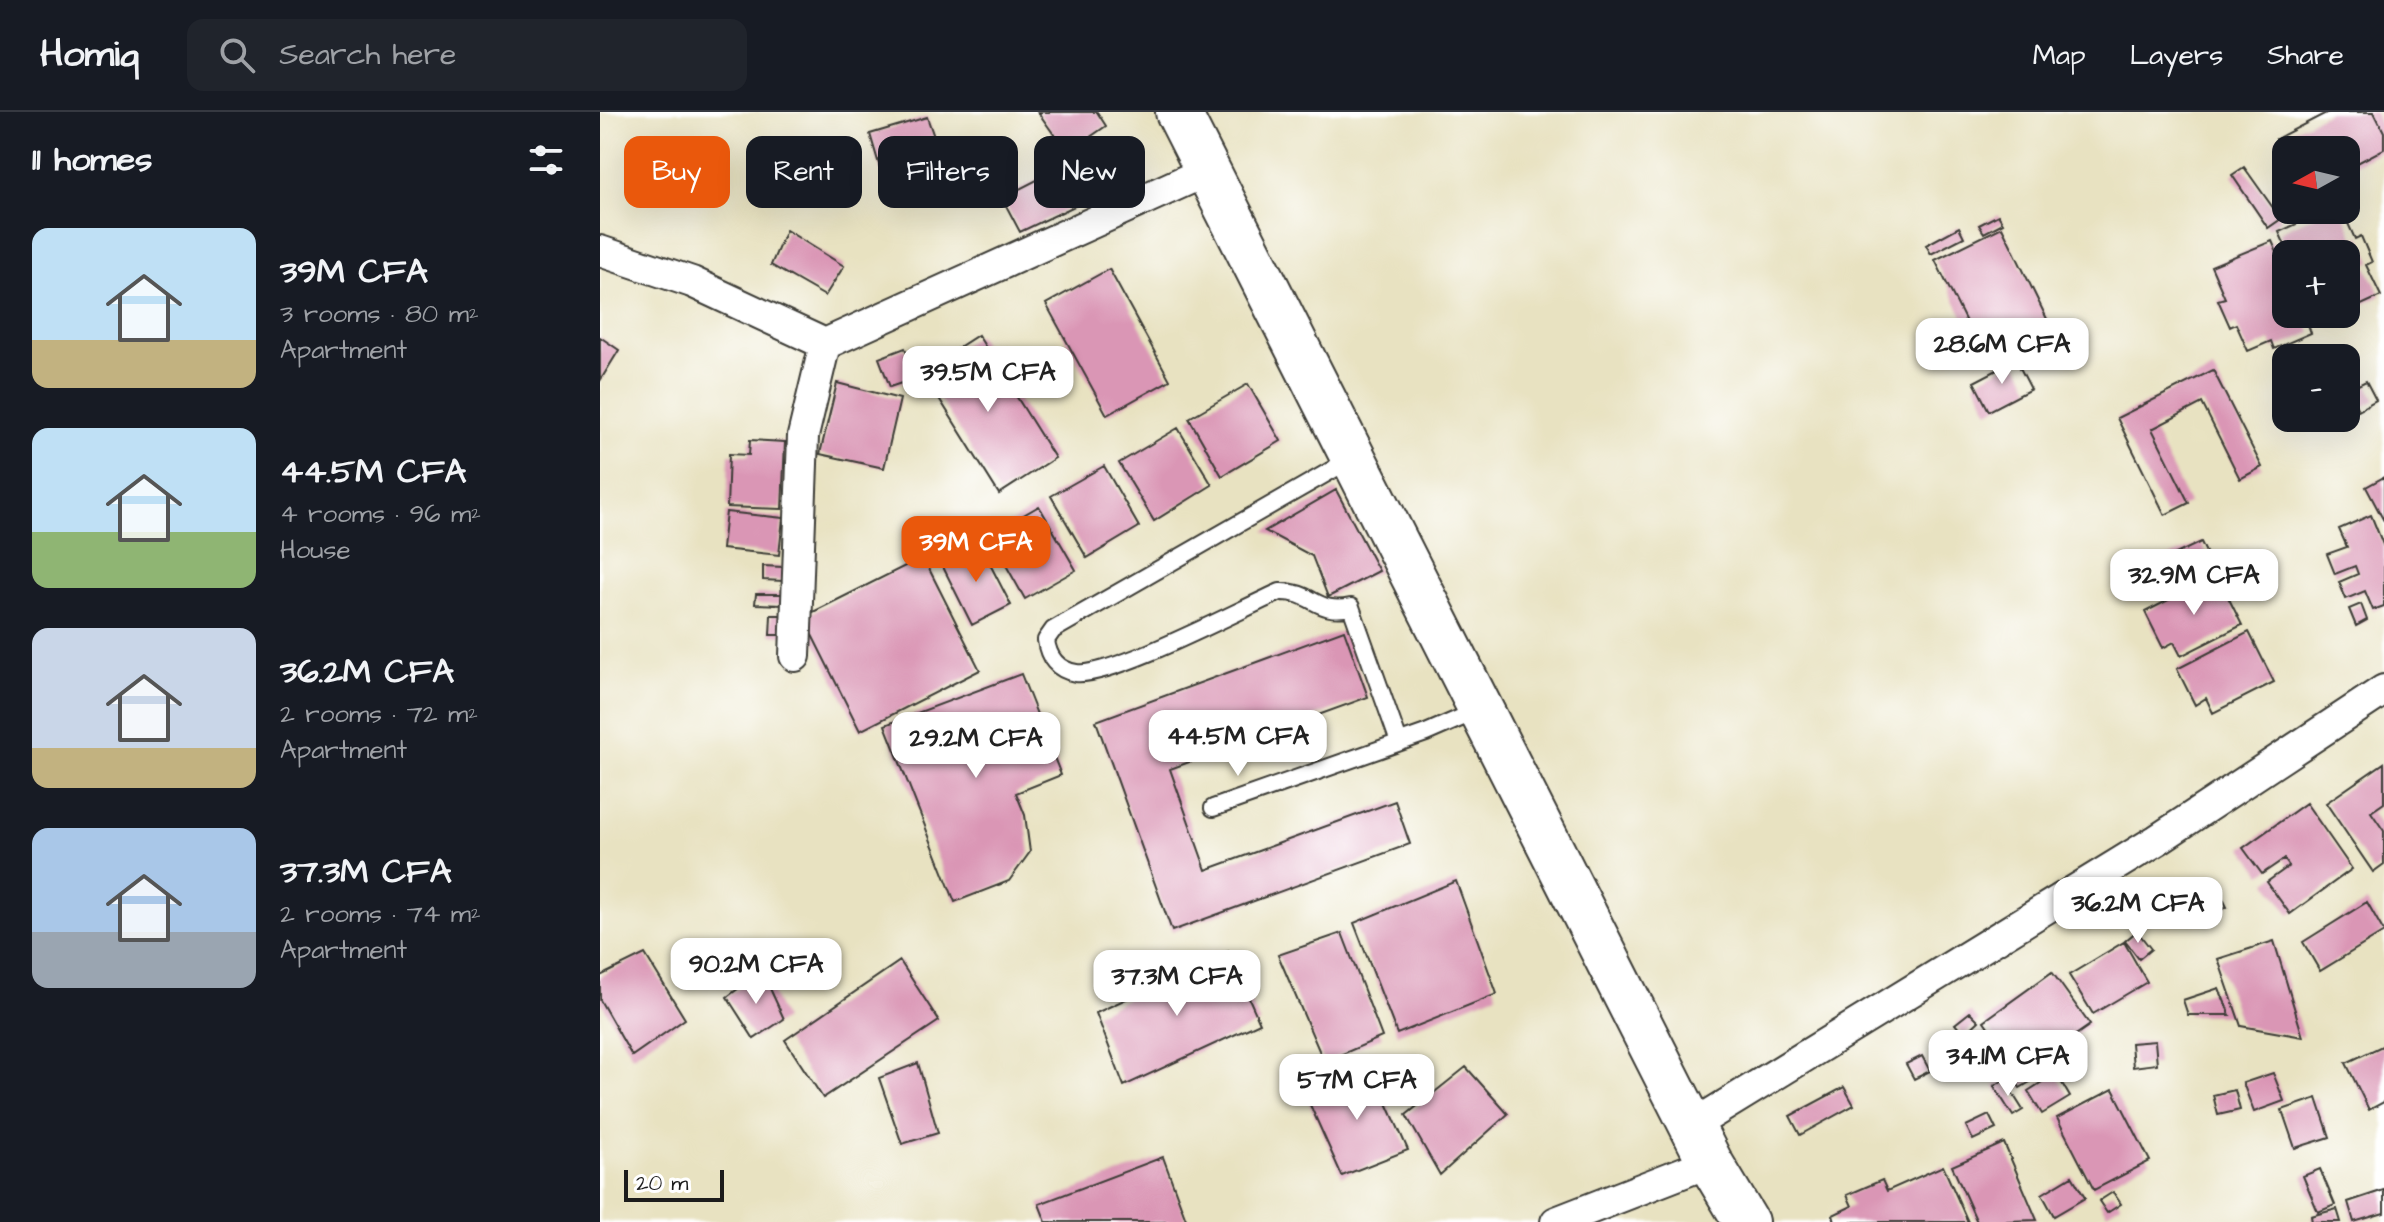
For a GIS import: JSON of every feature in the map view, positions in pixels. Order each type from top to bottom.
[{"type":"main road","points":[[1178,112],[1701,1144],[1746,1222]]},
{"type":"street","points":[[600,251],[692,282],[825,344],[1209,170]]},
{"type":"street","points":[[795,656],[803,436],[825,344]]},
{"type":"street","points":[[1556,1222],[1701,1144],[2384,690]]},
{"type":"lane","points":[[1354,457],[1053,630],[1046,640],[1048,654],[1057,665],[1076,673],[1110,669],[1280,592],[1300,591],[1319,606],[1339,610],[1351,607],[1399,742]]},
{"type":"lane","points":[[1213,808],[1399,742],[1481,709]]},
{"type":"building","points":[[1038,112],[1097,112],[1106,126],[1092,136],[1055,136]]},
{"type":"building","points":[[2328,112],[2374,112],[2384,132],[2384,149],[2360,162],[2360,136],[2282,136]]},
{"type":"building","points":[[927,117],[934,136],[878,136],[878,161],[870,134]]},
{"type":"building","points":[[2244,167],[2272,206],[2274,224],[2268,228],[2232,175]]},
{"type":"building","points":[[1034,181],[1034,208],[1070,208],[1020,232],[1007,208],[1018,208],[1018,190]]},
{"type":"building","points":[[1998,215],[2003,223],[1984,233],[1979,225]]},
{"type":"building","points":[[2296,224],[2348,224],[2355,239],[2361,236],[2372,262],[2366,265],[2381,296],[2360,306],[2360,240],[2283,240],[2279,232]]},
{"type":"building","points":[[1959,227],[1964,237],[1931,254],[1926,245]]},
{"type":"building","points":[[2002,227],[2049,323],[1983,356],[1935,260]]},
{"type":"building","points":[[786,230],[844,266],[825,296],[771,265]]},
{"type":"building","points":[[2272,241],[2272,328],[2309,328],[2311,333],[2286,344],[2272,344],[2271,341],[2248,351],[2236,324],[2230,327],[2218,300],[2225,298],[2211,266]]},
{"type":"building","points":[[1109,269],[1170,380],[1107,415],[1046,304]]},
{"type":"building","points":[[978,335],[1055,458],[999,494],[922,371]]},
{"type":"building","points":[[600,337],[619,350],[600,381]]},
{"type":"building","points":[[905,348],[916,378],[890,387],[879,358]]},
{"type":"building","points":[[2016,360],[2031,389],[1989,411],[1974,382]]},
{"type":"building","points":[[2213,370],[2262,467],[2240,479],[2202,403],[2152,429],[2189,503],[2165,515],[2117,418]]},
{"type":"building","points":[[2366,381],[2376,400],[2360,409],[2360,384]]},
{"type":"building","points":[[837,383],[900,399],[884,468],[820,454]]},
{"type":"building","points":[[1248,384],[1281,441],[1222,476],[1189,418]]},
{"type":"building","points":[[1178,428],[1212,485],[1154,521],[1119,463]]},
{"type":"building","points":[[750,440],[785,442],[782,509],[727,507],[729,454],[749,455]]},
{"type":"building","points":[[1104,466],[1139,527],[1087,558],[1051,496]]},
{"type":"building","points":[[2384,477],[2384,521],[2366,487]]},
{"type":"building","points":[[1336,490],[1379,571],[1328,597],[1312,556],[1265,531]]},
{"type":"building","points":[[1039,506],[1076,570],[1025,599],[989,535]]},
{"type":"building","points":[[726,512],[783,518],[779,555],[722,549]]},
{"type":"building","points":[[2371,515],[2384,547],[2384,606],[2373,610],[2365,591],[2346,599],[2339,582],[2358,574],[2355,566],[2335,574],[2327,554],[2347,547],[2339,529]]},
{"type":"building","points":[[2201,542],[2212,565],[2172,584],[2161,561]]},
{"type":"building","points":[[979,543],[1011,605],[972,625],[941,563]]},
{"type":"building","points":[[923,557],[980,670],[860,731],[803,617]]},
{"type":"building","points":[[763,566],[783,567],[783,581],[763,580]]},
{"type":"building","points":[[2217,575],[2242,625],[2181,656],[2174,642],[2163,648],[2145,612]]},
{"type":"building","points":[[756,594],[783,594],[784,605],[755,604]]},
{"type":"building","points":[[2361,604],[2367,620],[2356,626],[2349,609]]},
{"type":"building","points":[[771,615],[785,615],[784,635],[770,635]]},
{"type":"building","points":[[1344,630],[1368,697],[1170,769],[1206,870],[1395,801],[1410,844],[1172,931],[1096,721]]},
{"type":"building","points":[[2249,632],[2274,682],[2213,713],[2206,698],[2195,705],[2177,669]]},
{"type":"building","points":[[1021,674],[1061,775],[1016,793],[1025,815],[1030,852],[1009,881],[955,902],[885,725]]},
{"type":"building","points":[[2384,763],[2384,803],[2371,812],[2384,831],[2384,864],[2373,872],[2326,803]]},
{"type":"building","points":[[2306,803],[2352,869],[2290,914],[2267,882],[2289,866],[2284,859],[2262,874],[2243,848]]},
{"type":"building","points":[[2212,876],[2227,907],[2195,923],[2180,892]]},
{"type":"building","points":[[1456,881],[1497,994],[1397,1034],[1354,923]]},
{"type":"building","points":[[2367,902],[2384,932],[2320,971],[2303,942]]},
{"type":"building","points":[[2137,931],[2151,949],[2139,959],[2125,941]]},
{"type":"building","points":[[1342,933],[1382,1037],[1324,1062],[1278,955]]},
{"type":"building","points":[[2274,941],[2303,1037],[2241,1026],[2218,959]]},
{"type":"building","points":[[2124,942],[2147,982],[2093,1014],[2069,975]]},
{"type":"building","points":[[1228,951],[1260,1023],[1124,1086],[1096,1013]]},
{"type":"building","points":[[645,954],[685,1019],[632,1056],[600,1000],[600,976]]},
{"type":"building","points":[[900,961],[939,1021],[823,1098],[785,1040]]},
{"type":"building","points":[[762,971],[784,1019],[754,1039],[727,997]]},
{"type":"building","points":[[2052,972],[2090,1025],[2037,1062],[2031,1052],[2014,1064],[1984,1021]]},
{"type":"building","points":[[2219,988],[2230,1015],[2188,1015],[2183,1000]]},
{"type":"building","points":[[1970,1012],[1979,1021],[1964,1035],[1955,1024]]},
{"type":"building","points":[[2155,1041],[2157,1064],[2133,1067],[2131,1043]]},
{"type":"building","points":[[2384,1045],[2384,1102],[2369,1110],[2346,1063]]},
{"type":"building","points":[[1922,1056],[1930,1071],[1914,1079],[1906,1064]]},
{"type":"building","points":[[2027,1061],[2037,1078],[2020,1088],[2010,1071]]},
{"type":"building","points":[[918,1063],[938,1133],[902,1144],[879,1078]]},
{"type":"building","points":[[1370,1065],[1408,1150],[1342,1176],[1306,1096]]},
{"type":"building","points":[[1466,1067],[1508,1114],[1440,1175],[1406,1115]]},
{"type":"building","points":[[2056,1073],[2070,1097],[2042,1114],[2028,1091]]},
{"type":"building","points":[[2273,1073],[2284,1101],[2254,1112],[2243,1083]]},
{"type":"building","points":[[2004,1080],[2023,1110],[2013,1116],[1994,1086]]},
{"type":"building","points":[[1844,1087],[1854,1105],[1800,1135],[1790,1116]]},
{"type":"building","points":[[2113,1089],[2150,1161],[2094,1190],[2057,1118]]},
{"type":"building","points":[[2235,1090],[2240,1110],[2218,1115],[2213,1095]]},
{"type":"building","points":[[2317,1098],[2330,1137],[2295,1148],[2282,1110]]},
{"type":"building","points":[[1989,1115],[1996,1129],[1973,1140],[1966,1126]]},
{"type":"building","points":[[2004,1143],[2037,1220],[1977,1222],[1952,1166]]},
{"type":"building","points":[[1163,1157],[1187,1222],[1046,1222],[1039,1204]]},
{"type":"building","points":[[1943,1166],[1968,1222],[1835,1222],[1833,1215],[1852,1206],[1847,1195],[1882,1180],[1887,1191]]},
{"type":"building","points":[[2320,1169],[2335,1205],[2318,1212],[2303,1176]]},
{"type":"building","points":[[2072,1176],[2085,1198],[2054,1216],[2042,1194]]},
{"type":"building","points":[[2384,1190],[2384,1213],[2354,1222],[2348,1202]]},
{"type":"building","points":[[2113,1192],[2121,1204],[2107,1213],[2099,1201]]},
{"type":"building","points":[[2337,1209],[2341,1222],[2312,1222],[2311,1216]]}]
